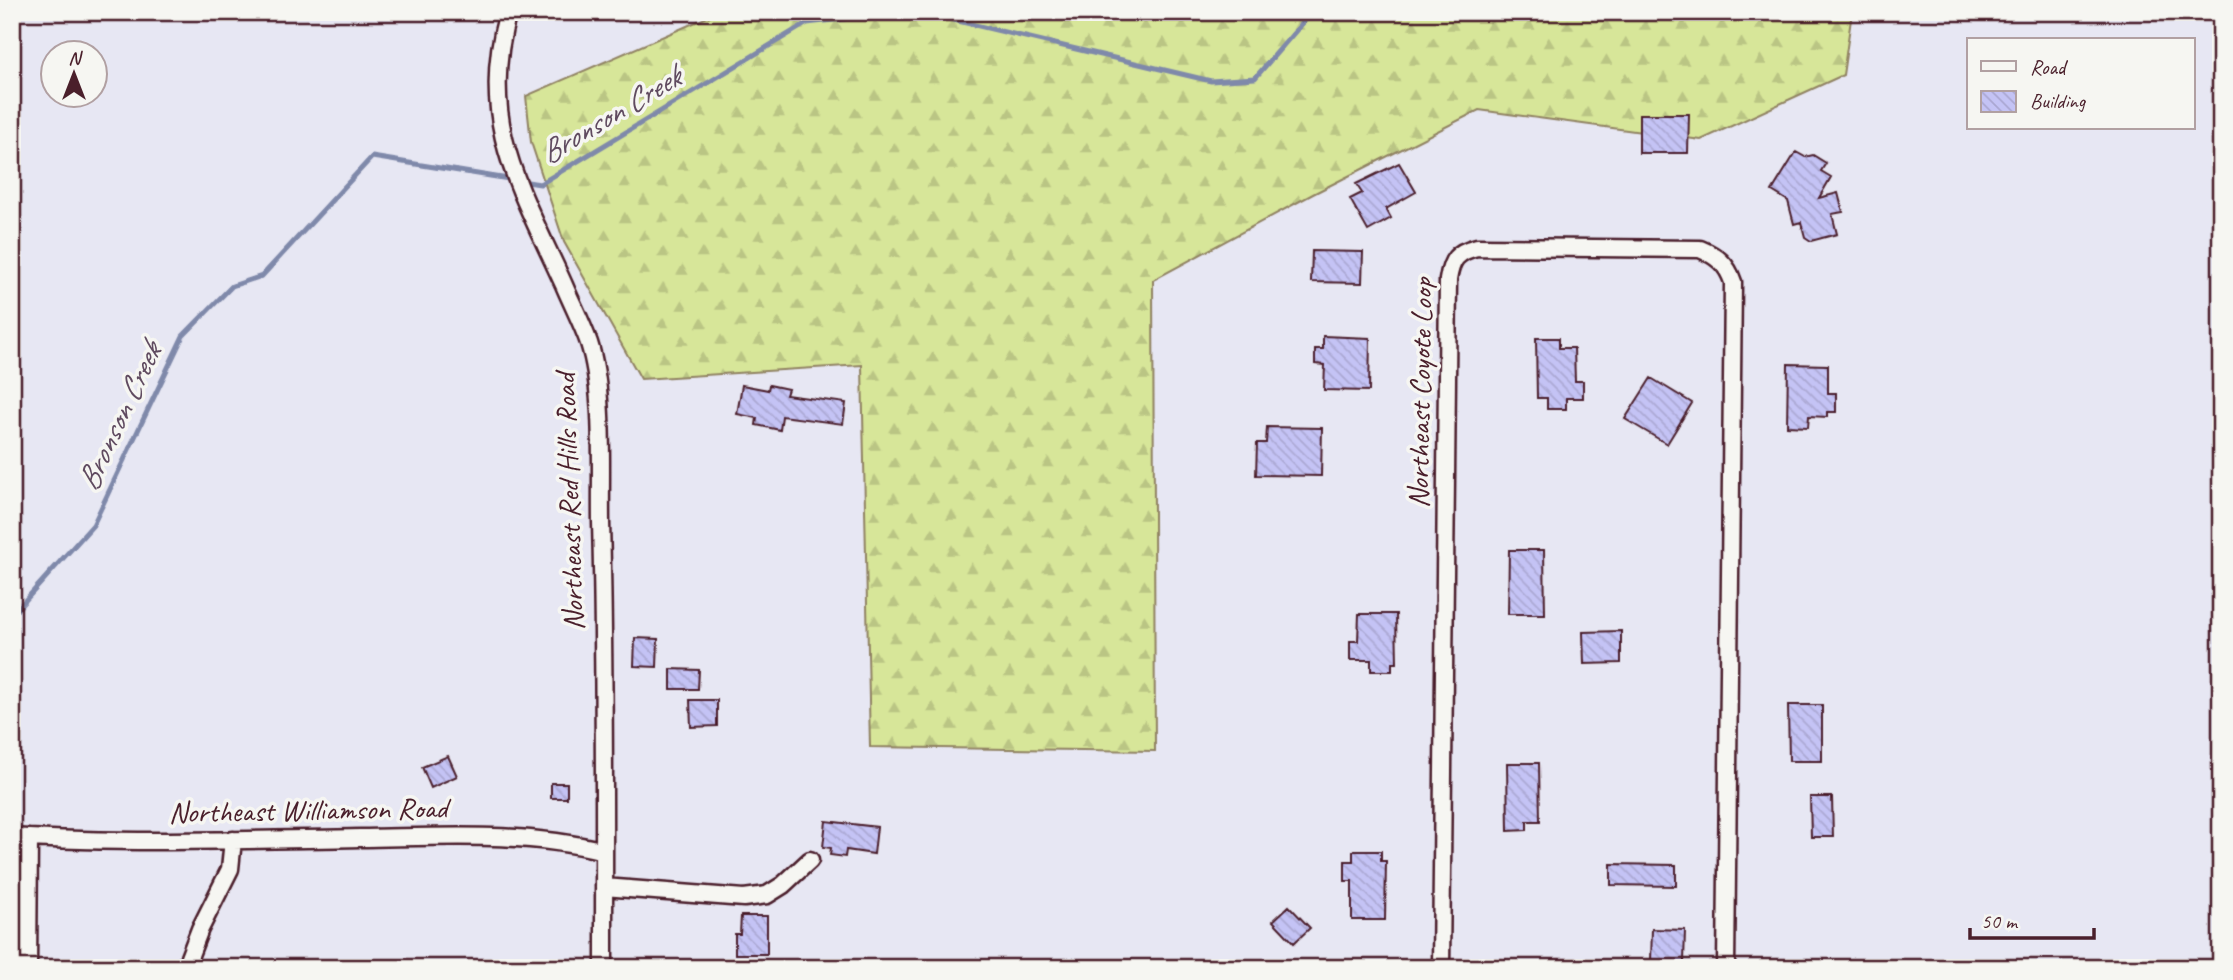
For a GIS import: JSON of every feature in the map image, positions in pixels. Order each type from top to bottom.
[{"type":"street","name":"Northeast Red Hills Road","points":[[508,12],[497,61],[496,94],[504,144],[514,173],[577,313],[589,343],[596,373],[602,549],[604,968]]},
{"type":"street","name":"Northeast Coyote Loop","points":[[1441,968],[1448,280],[1455,256],[1463,250],[1477,247],[1700,249],[1721,260],[1729,270],[1733,282],[1726,968]]},
{"type":"street","name":"Northeast Williamson Road","points":[[12,837],[233,840],[500,837],[548,840],[604,851]]},
{"type":"street","points":[[28,968],[29,838]]},
{"type":"street","points":[[185,968],[200,929],[230,869],[233,840]]},
{"type":"street","points":[[604,887],[744,898],[766,895],[783,885],[810,860]]},
{"type":"green space","points":[[719,12],[1852,12],[1843,75],[1701,140],[1479,110],[1313,194],[1153,280],[1155,751],[870,747],[862,365],[641,379],[564,242],[531,142],[526,96]]},
{"type":"building","points":[[1639,114],[1689,114],[1688,153],[1639,153]]},
{"type":"building","points":[[1796,152],[1805,157],[1813,155],[1826,163],[1821,171],[1831,177],[1819,198],[1838,193],[1843,212],[1832,214],[1837,234],[1811,241],[1805,237],[1801,222],[1794,224],[1788,201],[1772,191]]},
{"type":"building","points":[[1399,163],[1416,192],[1386,209],[1391,218],[1368,231],[1350,199],[1362,193],[1356,184]]},
{"type":"building","points":[[1312,251],[1363,252],[1362,283],[1311,282]]},
{"type":"building","points":[[1323,336],[1370,338],[1369,391],[1324,390],[1325,365],[1315,364],[1315,349],[1323,349]]},
{"type":"building","points":[[1536,338],[1559,338],[1559,348],[1574,348],[1575,381],[1583,381],[1583,398],[1566,398],[1566,409],[1547,409],[1547,398],[1537,398]]},
{"type":"building","points":[[1788,364],[1828,365],[1828,393],[1836,393],[1836,412],[1827,412],[1827,417],[1809,416],[1808,427],[1787,426]]},
{"type":"building","points":[[1651,378],[1692,403],[1667,444],[1625,419]]},
{"type":"building","points":[[742,385],[768,390],[769,385],[788,389],[786,395],[846,403],[843,424],[782,416],[780,430],[756,425],[757,418],[737,414]]},
{"type":"building","points":[[1267,427],[1322,428],[1321,476],[1256,475],[1257,443],[1266,443]]},
{"type":"building","points":[[1509,550],[1544,550],[1545,614],[1508,614]]},
{"type":"building","points":[[1359,614],[1396,614],[1397,663],[1392,663],[1392,671],[1371,671],[1371,660],[1350,660],[1350,641],[1358,641]]},
{"type":"building","points":[[1621,631],[1621,663],[1584,664],[1583,632]]},
{"type":"building","points":[[635,638],[658,639],[657,667],[634,666]]},
{"type":"building","points":[[671,669],[699,670],[698,689],[671,689]]},
{"type":"building","points":[[690,700],[717,700],[717,726],[691,727]]},
{"type":"building","points":[[1788,705],[1822,705],[1822,761],[1789,761]]},
{"type":"building","points":[[448,756],[457,776],[431,788],[422,767]]},
{"type":"building","points":[[1507,763],[1539,763],[1540,821],[1527,821],[1527,830],[1508,831]]},
{"type":"building","points":[[551,783],[567,783],[567,798],[551,798]]},
{"type":"building","points":[[1810,797],[1832,797],[1833,837],[1811,837]]},
{"type":"building","points":[[826,821],[877,827],[874,854],[846,850],[845,857],[830,855],[831,848],[823,847]]},
{"type":"building","points":[[1353,851],[1381,851],[1381,861],[1386,861],[1385,920],[1352,920],[1352,881],[1345,881],[1345,861],[1353,861]]},
{"type":"building","points":[[1611,864],[1676,865],[1676,886],[1611,885]]},
{"type":"building","points":[[1289,906],[1310,928],[1294,943],[1273,921]]},
{"type":"building","points":[[741,916],[767,916],[767,954],[735,954],[735,934],[740,934]]},
{"type":"building","points":[[1652,929],[1685,930],[1684,962],[1651,961]]},
{"type":"waterway","name":"Bronson Creek","points":[[12,615],[93,525],[183,336],[232,286],[262,276],[372,157],[540,184],[807,23],[904,12]]},
{"type":"waterway","name":"Bronson Creek","points":[[920,12],[1211,81],[1255,78],[1312,12]]}]
